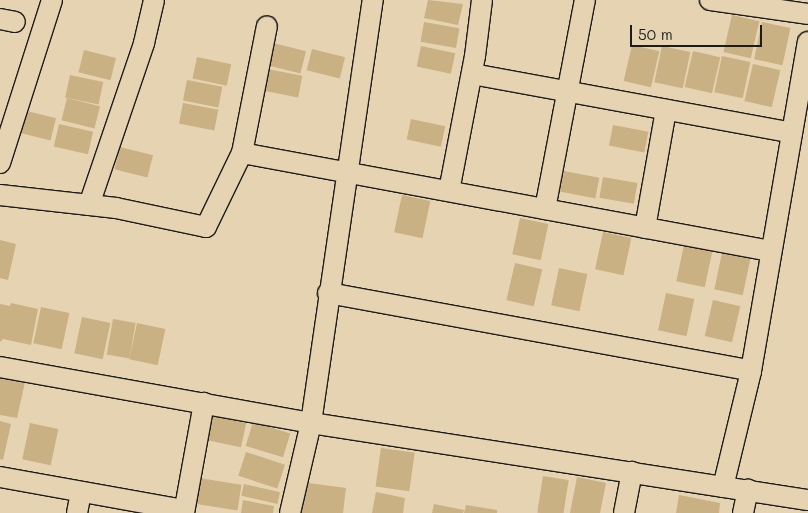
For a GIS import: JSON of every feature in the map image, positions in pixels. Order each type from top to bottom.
[{"type":"street","points":[[0,163],[52,0]]},
{"type":"street","points":[[89,205],[144,43],[154,0]]},
{"type":"street","points":[[290,513],[310,422],[372,0]]},
{"type":"street","points":[[449,190],[472,74],[482,0]]},
{"type":"street","points":[[545,209],[585,0]]},
{"type":"street","points":[[710,0],[808,14]]},
{"type":"street","points":[[0,195],[89,205],[206,227],[242,154],[267,26]]},
{"type":"street","points":[[723,487],[751,371],[792,133],[802,105],[808,42]]},
{"type":"street","points":[[472,74],[792,133]]},
{"type":"street","points":[[646,228],[666,110]]},
{"type":"street","points":[[242,154],[346,171],[771,251]]},
{"type":"street","points":[[328,293],[751,371]]},
{"type":"street","points":[[0,367],[310,422],[808,500]]},
{"type":"street","points":[[0,477],[184,512],[204,403]]},
{"type":"street","points":[[624,513],[632,472]]},
{"type":"street","points":[[743,513],[748,490]]},
{"type":"street","points":[[77,513],[81,492]]},
{"type":"building","points":[[428,0],[463,4],[458,25],[424,18]]},
{"type":"building","points":[[732,15],[759,21],[751,58],[723,52]]},
{"type":"building","points":[[424,22],[459,28],[456,48],[421,42]]},
{"type":"building","points":[[762,22],[790,28],[782,65],[754,59]]},
{"type":"building","points":[[273,43],[306,51],[300,74],[267,65]]},
{"type":"building","points":[[632,45],[659,51],[651,87],[624,81]]},
{"type":"building","points":[[421,46],[455,53],[451,74],[417,67]]},
{"type":"building","points":[[662,46],[690,52],[683,88],[654,82]]},
{"type":"building","points":[[312,49],[345,57],[340,79],[307,70]]},
{"type":"building","points":[[84,50],[116,58],[110,80],[78,72]]},
{"type":"building","points":[[693,51],[720,57],[712,93],[685,87]]},
{"type":"building","points":[[722,56],[750,62],[743,98],[714,92]]},
{"type":"building","points":[[197,57],[231,64],[227,86],[192,79]]},
{"type":"building","points":[[753,64],[780,70],[772,107],[744,101]]},
{"type":"building","points":[[267,69],[302,76],[298,97],[263,91]]},
{"type":"building","points":[[70,75],[103,82],[98,105],[65,97]]},
{"type":"building","points":[[187,80],[222,87],[218,107],[183,101]]},
{"type":"building","points":[[67,98],[100,106],[94,129],[61,120]]},
{"type":"building","points":[[183,103],[218,110],[214,130],[179,124]]},
{"type":"building","points":[[23,110],[56,118],[50,141],[17,132]]},
{"type":"building","points":[[411,119],[445,126],[441,147],[407,140]]},
{"type":"building","points":[[59,124],[93,132],[88,154],[54,146]]},
{"type":"building","points":[[613,125],[648,132],[644,152],[609,146]]},
{"type":"building","points":[[120,147],[153,155],[147,178],[114,169]]},
{"type":"building","points":[[564,171],[599,178],[595,198],[560,192]]},
{"type":"building","points":[[603,177],[637,183],[634,204],[599,198]]},
{"type":"building","points":[[402,195],[430,201],[422,238],[394,232]]},
{"type":"building","points":[[520,218],[548,224],[541,260],[512,254]]},
{"type":"building","points":[[603,232],[631,238],[623,275],[595,269]]},
{"type":"building","points":[[0,240],[16,244],[8,280],[0,278]]},
{"type":"building","points":[[684,245],[712,251],[705,287],[676,281]]},
{"type":"building","points":[[722,253],[750,259],[743,295],[714,289]]},
{"type":"building","points":[[515,263],[542,269],[534,306],[506,300]]},
{"type":"building","points":[[559,268],[587,274],[579,311],[551,305]]},
{"type":"building","points":[[666,293],[694,299],[686,336],[658,330]]},
{"type":"building","points":[[713,300],[740,306],[732,342],[705,336]]},
{"type":"building","points":[[11,303],[38,309],[31,345],[3,339],[0,342],[0,304],[10,306]]},
{"type":"building","points":[[41,307],[69,313],[62,349],[33,343]]},
{"type":"building","points":[[82,317],[110,323],[103,359],[74,353]]},
{"type":"building","points":[[113,319],[136,323],[129,358],[107,354]]},
{"type":"building","points":[[137,323],[165,329],[158,365],[129,359]]},
{"type":"building","points":[[0,377],[25,382],[17,418],[0,415]]},
{"type":"building","points":[[209,415],[246,423],[241,447],[204,439]]},
{"type":"building","points":[[0,421],[11,424],[3,460],[0,459]]},
{"type":"building","points":[[253,422],[290,433],[283,457],[246,446]]},
{"type":"building","points":[[30,423],[58,429],[51,465],[22,459]]},
{"type":"building","points":[[381,448],[415,453],[409,491],[376,487]]},
{"type":"building","points":[[246,452],[285,465],[277,488],[238,476]]},
{"type":"building","points":[[543,476],[569,480],[563,513],[537,513]]},
{"type":"building","points":[[577,477],[606,483],[600,513],[570,513]]},
{"type":"building","points":[[199,478],[241,485],[237,510],[195,504]]},
{"type":"building","points":[[301,482],[346,488],[343,513],[297,513]]},
{"type":"building","points":[[244,484],[280,492],[277,504],[241,496]]},
{"type":"building","points":[[376,492],[405,498],[403,513],[372,513]]},
{"type":"building","points":[[679,495],[720,503],[719,513],[676,513]]},
{"type":"building","points":[[243,500],[274,506],[273,513],[241,513]]},
{"type":"building","points":[[434,504],[464,510],[463,513],[432,513]]},
{"type":"building","points":[[466,505],[497,510],[497,513],[464,513]]}]
